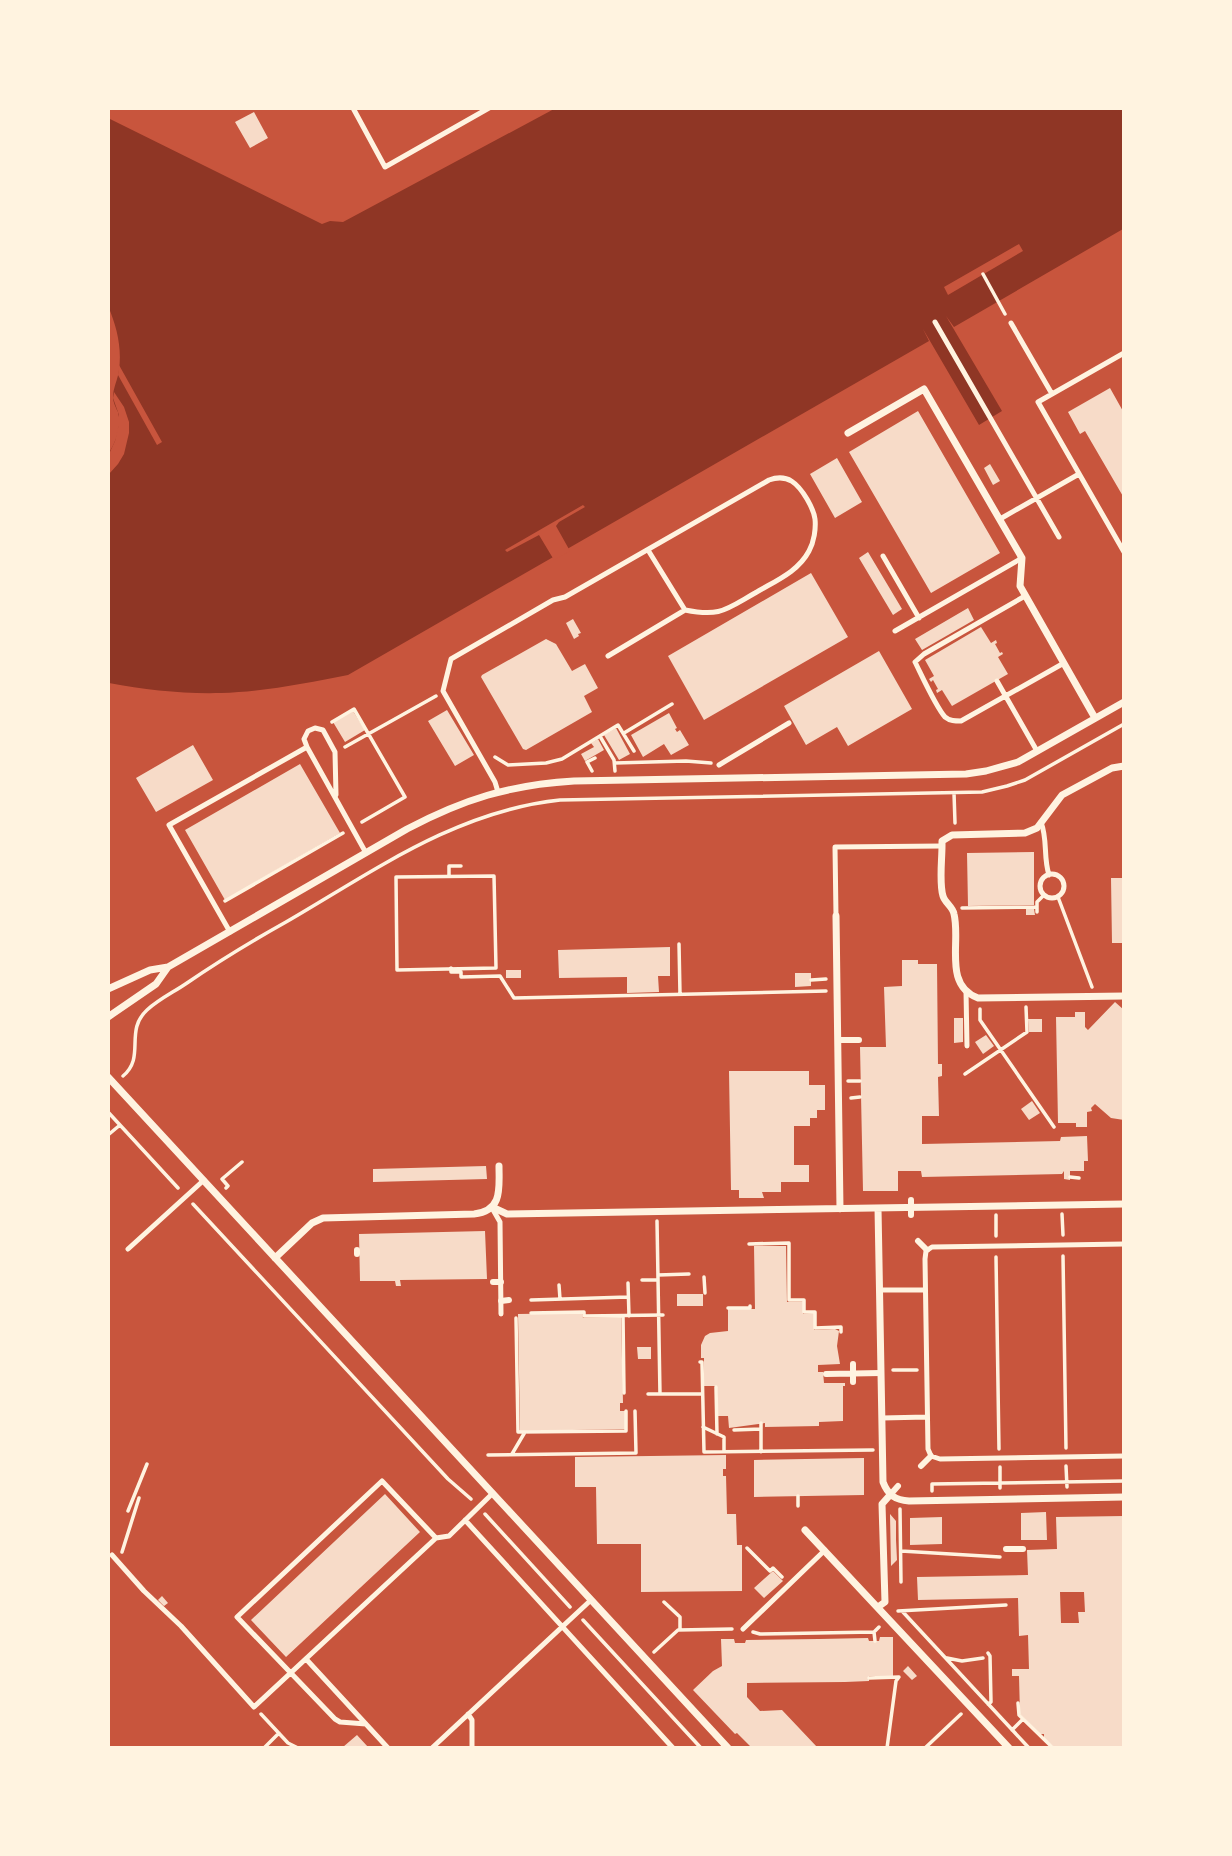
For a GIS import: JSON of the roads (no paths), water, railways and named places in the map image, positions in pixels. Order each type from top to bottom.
[{"type":"street","points":[[848,433],[924,389],[1022,558],[1020,586],[1095,718]]},
{"type":"street","points":[[108,989],[150,970],[168,967],[366,853],[468,800],[533,785],[583,780],[966,774],[1006,766],[1124,702]]},
{"type":"street","points":[[1124,766],[1112,768],[1062,795],[1032,831],[955,834],[942,841],[942,890],[955,916],[956,971],[966,991],[979,998],[1124,996]]},
{"type":"street","points":[[836,916],[840,1209]]},
{"type":"street","points":[[108,1017],[156,984],[168,967]]},
{"type":"street","points":[[838,1040],[859,1040]]},
{"type":"street","points":[[111,1081],[727,1748]]},
{"type":"street","points":[[275,1258],[312,1223],[323,1218],[474,1214],[486,1211],[492,1207],[499,1195],[499,1166]]},
{"type":"street","points":[[492,1207],[507,1214],[1062,1205],[1097,1201],[1124,1204]]},
{"type":"street","points":[[878,1208],[882,1239],[879,1290],[882,1450],[886,1469],[883,1482],[890,1495],[900,1500],[919,1496],[932,1500],[1124,1497]]},
{"type":"street","points":[[918,1241],[927,1250]]},
{"type":"street","points":[[853,1364],[853,1382]]},
{"type":"street","points":[[826,1374],[881,1373]]},
{"type":"street","points":[[921,1466],[930,1456]]},
{"type":"street","points":[[878,1607],[885,1602],[883,1504],[898,1486]]},
{"type":"street","points":[[805,1530],[1009,1748]]},
{"type":"street","points":[[1006,1553],[1023,1549]]},
{"type":"lane","points":[[353,108],[385,167],[489,108]]},
{"type":"lane","points":[[935,322],[1059,537]]},
{"type":"lane","points":[[1010,323],[1052,394]]},
{"type":"lane","points":[[1124,353],[1038,402],[1124,552]]},
{"type":"lane","points":[[1000,519],[1079,474]]},
{"type":"lane","points":[[498,792],[495,782],[443,691],[450,659],[553,600],[565,597],[769,480],[789,479],[795,482],[813,510],[815,529],[809,550],[796,569],[717,613],[685,610],[608,656]]},
{"type":"lane","points":[[648,550],[685,610]]},
{"type":"lane","points":[[883,556],[919,618]]},
{"type":"lane","points":[[895,631],[1022,558]]},
{"type":"lane","points":[[1025,596],[923,654],[915,662],[946,718],[961,721],[1064,663]]},
{"type":"lane","points":[[996,681],[1037,751]]},
{"type":"lane","points":[[719,765],[789,723]]},
{"type":"lane","points":[[335,799],[335,752],[323,730],[316,728],[308,731],[304,739],[307,747],[335,799],[366,853]]},
{"type":"lane","points":[[230,932],[169,825],[307,747]]},
{"type":"lane","points":[[1041,822],[1046,836],[1046,866],[1049,875]]},
{"type":"lane","points":[[836,916],[835,847],[942,846]]},
{"type":"lane","points":[[1049,875],[1057,875],[1064,883],[1063,891],[1058,897],[1050,898],[1037,887],[1049,875]]},
{"type":"lane","points":[[966,991],[967,1046]]},
{"type":"lane","points":[[128,1249],[204,1180]]},
{"type":"lane","points":[[492,1207],[500,1222],[497,1282],[505,1301],[501,1314]]},
{"type":"lane","points":[[1124,1244],[932,1248],[927,1250],[925,1255],[930,1456],[940,1459],[1124,1456]]},
{"type":"lane","points":[[879,1290],[925,1290]]},
{"type":"lane","points":[[882,1418],[927,1417]]},
{"type":"lane","points":[[366,1724],[340,1722],[335,1719],[237,1617],[382,1481],[436,1538]]},
{"type":"lane","points":[[114,1557],[254,1707],[436,1538],[449,1535],[493,1493]]},
{"type":"lane","points":[[465,1520],[673,1748]]},
{"type":"lane","points":[[743,1629],[825,1550]]},
{"type":"lane","points":[[432,1748],[592,1600]]},
{"type":"lane","points":[[306,1659],[388,1748]]},
{"type":"lane","points":[[468,1714],[472,1720],[472,1748]]}]
